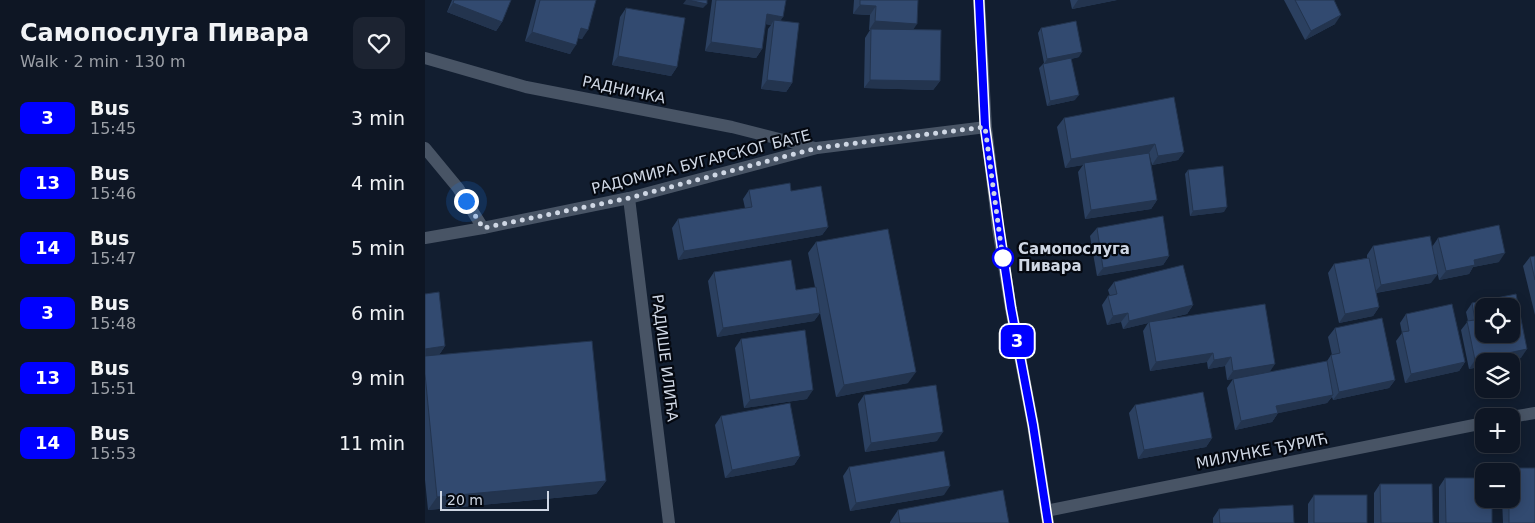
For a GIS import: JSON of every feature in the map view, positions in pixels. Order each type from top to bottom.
[{"type":"street","points":[[979,0],[985,127],[1011,308],[1033,425],[1047,517]]},
{"type":"street","name":"РАДНИЧКА","points":[[425,58],[526,87],[731,127],[817,148]]},
{"type":"street","name":"РАДОМИРА БУГАРСКОГ БАТЕ","points":[[425,238],[629,198],[817,148],[985,127]]},
{"type":"street","points":[[425,148],[457,188],[483,228]]},
{"type":"street","name":"РАДИШЕ ИЛИЋА","points":[[629,198],[669,523]]},
{"type":"street","points":[[1520,416],[1535,413]]},
{"type":"street","name":"МИЛУНКЕ ЂУРИЋ","points":[[1047,517],[1475,425]]},
{"type":"building","points":[[454,0],[511,0],[502,22],[453,3]]},
{"type":"building","points":[[540,0],[596,0],[588,30],[581,28],[576,45],[532,32]]},
{"type":"building","points":[[688,0],[707,0],[707,4]]},
{"type":"building","points":[[716,0],[786,0],[783,17],[767,14],[762,49],[711,42]]},
{"type":"building","points":[[860,0],[918,0],[917,24],[875,21],[876,6],[860,5]]},
{"type":"building","points":[[1295,0],[1334,0],[1341,15],[1311,31]]},
{"type":"building","points":[[626,8],[685,18],[677,67],[618,56]]},
{"type":"building","points":[[774,20],[799,23],[792,83],[767,80]]},
{"type":"building","points":[[1076,21],[1082,52],[1047,59],[1041,28]]},
{"type":"building","points":[[871,29],[941,30],[940,81],[870,80]]},
{"type":"building","points":[[1071,58],[1079,95],[1050,101],[1043,64]]},
{"type":"building","points":[[1174,97],[1184,152],[1158,156],[1155,144],[1071,159],[1064,118]]},
{"type":"building","points":[[1149,153],[1157,200],[1091,210],[1084,163]]},
{"type":"building","points":[[1223,166],[1227,207],[1193,211],[1188,170]]},
{"type":"building","points":[[790,183],[791,191],[821,186],[828,227],[684,251],[678,219],[752,207],[749,190]]},
{"type":"building","points":[[1163,216],[1169,256],[1103,268],[1097,228]]},
{"type":"building","points":[[1499,225],[1505,253],[1474,260],[1475,265],[1446,271],[1438,238]]},
{"type":"building","points":[[888,229],[916,372],[844,385],[816,242]]},
{"type":"building","points":[[1430,236],[1438,274],[1381,285],[1373,246]]},
{"type":"building","points":[[1535,256],[1535,280],[1530,257]]},
{"type":"building","points":[[1369,258],[1379,307],[1345,314],[1334,264]]},
{"type":"building","points":[[791,260],[796,290],[816,287],[820,313],[723,328],[714,272]]},
{"type":"building","points":[[1183,265],[1193,305],[1129,321],[1128,313],[1113,316],[1108,296],[1117,294],[1114,282]]},
{"type":"building","points":[[439,292],[445,346],[425,349],[425,294]]},
{"type":"building","points":[[1516,294],[1517,298],[1496,298]]},
{"type":"building","points":[[1475,302],[1475,320],[1472,303]]},
{"type":"building","points":[[1265,304],[1275,364],[1233,371],[1231,357],[1214,360],[1213,353],[1156,362],[1149,322]]},
{"type":"building","points":[[1452,304],[1465,362],[1411,374],[1402,332],[1409,331],[1406,314]]},
{"type":"building","points":[[1520,314],[1527,349],[1508,353],[1475,353],[1475,360],[1467,321],[1475,320],[1475,343],[1520,343]]},
{"type":"building","points":[[1382,318],[1395,380],[1339,392],[1331,355],[1340,353],[1335,328]]},
{"type":"building","points":[[805,330],[813,390],[750,400],[741,339]]},
{"type":"building","points":[[592,341],[606,481],[437,497],[425,374],[425,356]]},
{"type":"building","points":[[1327,361],[1333,395],[1276,406],[1278,413],[1241,421],[1233,379]]},
{"type":"building","points":[[936,385],[943,432],[871,443],[864,395]]},
{"type":"building","points":[[1203,392],[1212,438],[1144,450],[1135,405]]},
{"type":"building","points":[[790,403],[800,456],[732,470],[721,416]]},
{"type":"building","points":[[944,451],[950,486],[856,503],[849,467]]},
{"type":"building","points":[[1520,468],[1535,468],[1535,523],[1509,523],[1509,508],[1520,508]]},
{"type":"building","points":[[1445,478],[1475,478],[1475,508],[1492,508],[1492,523],[1446,523]]},
{"type":"building","points":[[1380,484],[1432,484],[1433,523],[1381,523]]},
{"type":"building","points":[[1003,490],[1009,523],[900,523],[898,510]]},
{"type":"building","points":[[1314,495],[1367,495],[1367,523],[1314,523]]},
{"type":"building","points":[[1293,505],[1294,523],[1220,523],[1219,509]]},
{"type":"bus line","name":"3","points":[[979,0],[985,127],[1011,308],[1033,425],[1048,523]]},
{"type":"place","name":"Самопослуга Пивара","points":[[1003,258]]},
{"type":"route","points":[[466,201],[483,228],[629,198],[817,148],[985,127],[1003,260],[1003,258]]}]
